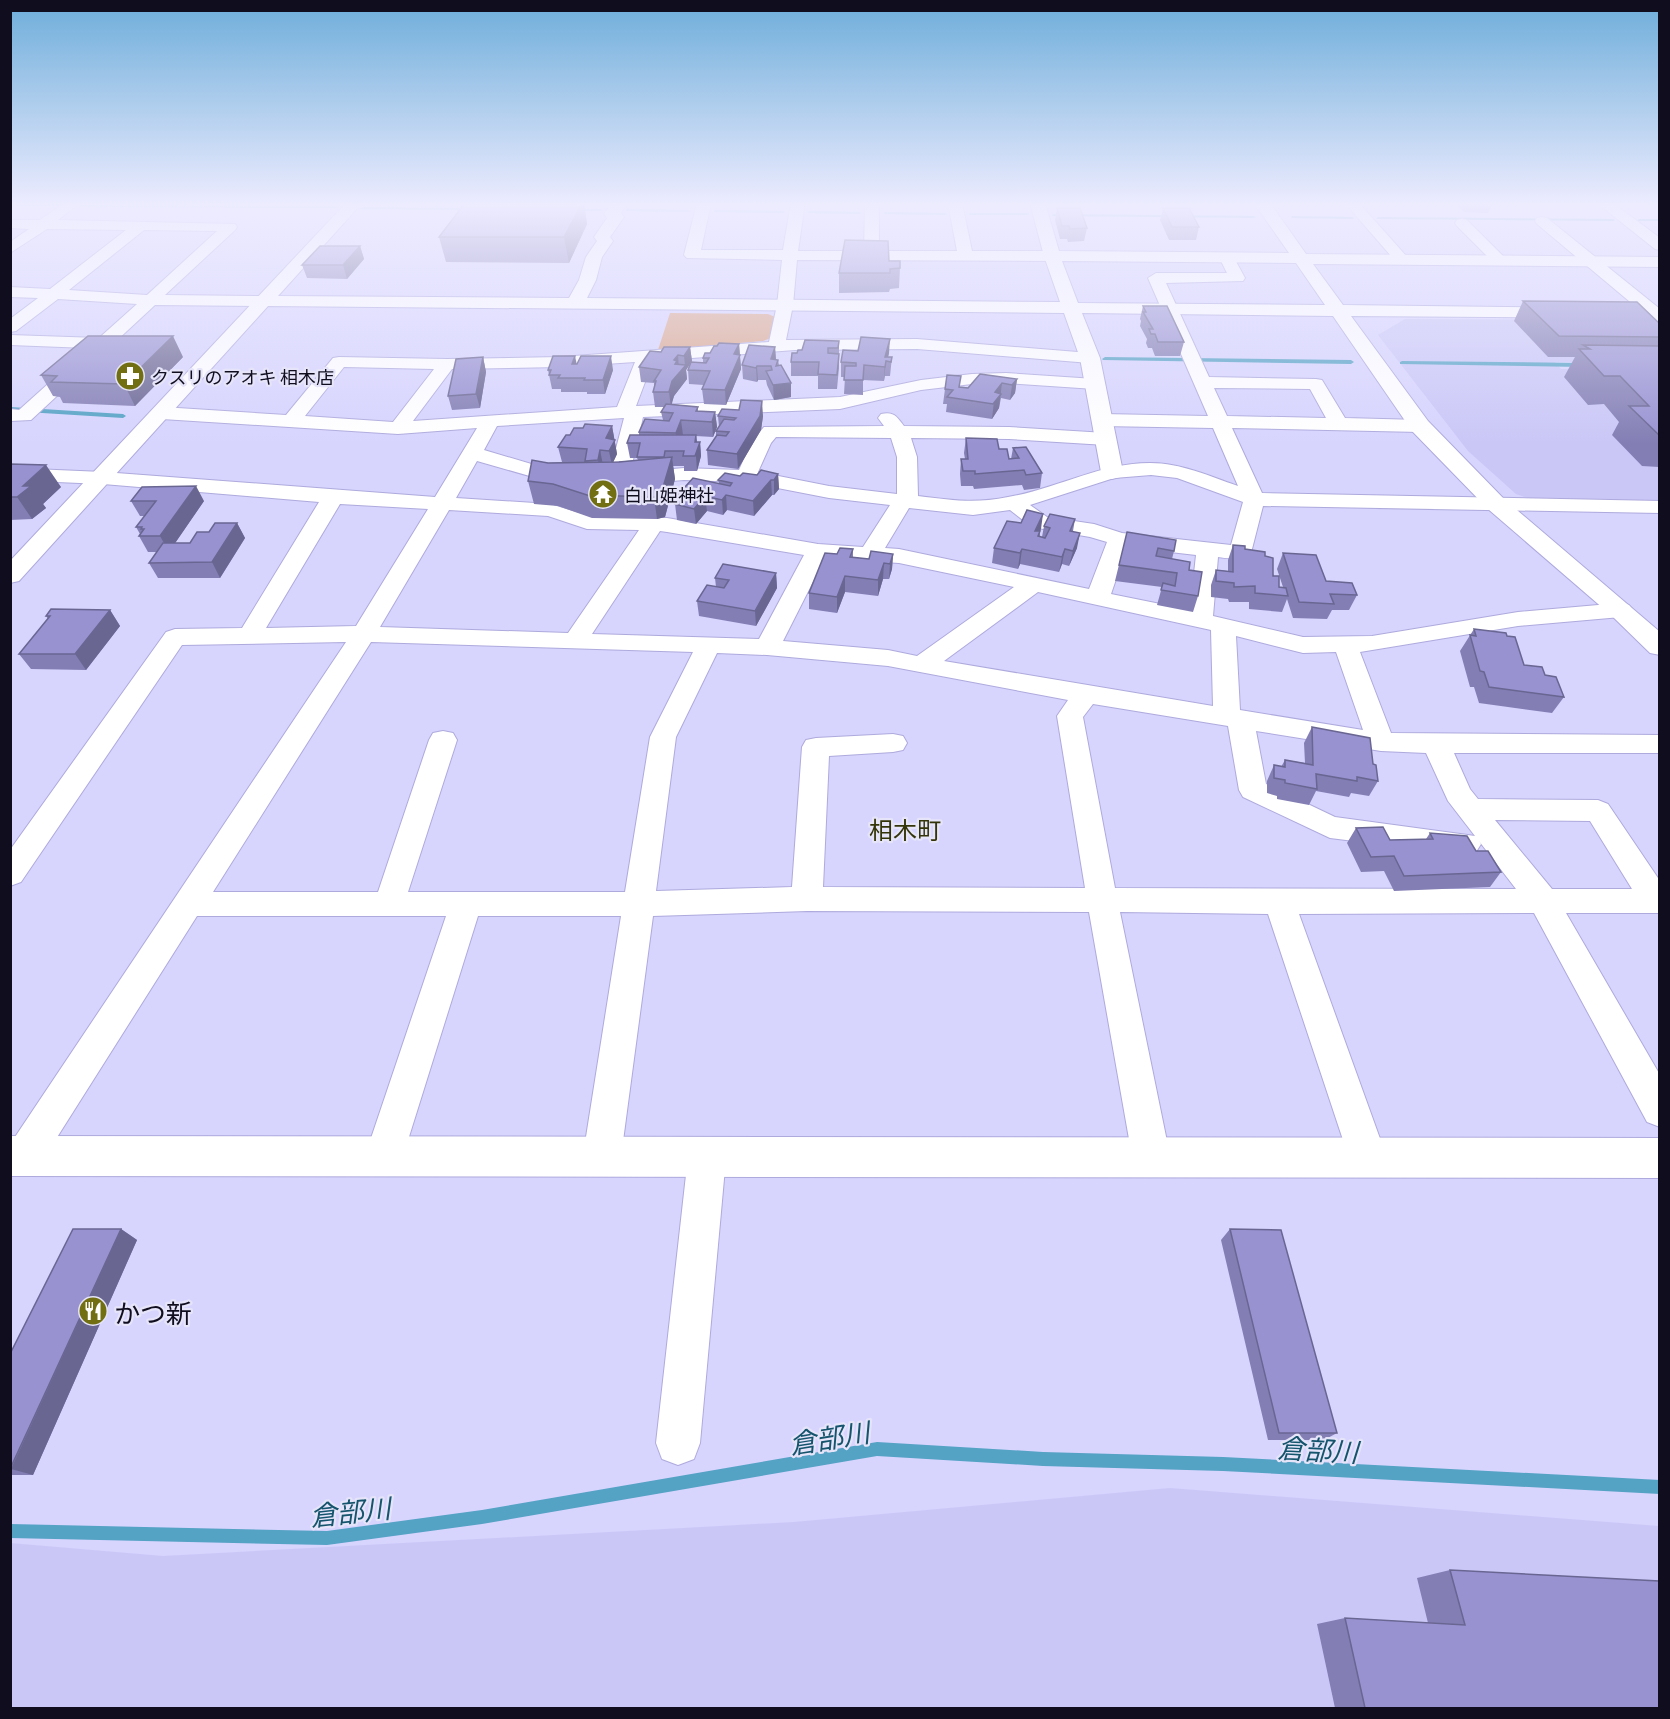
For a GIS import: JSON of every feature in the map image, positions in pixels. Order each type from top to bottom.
[{"type":"street","points":[[10,327],[68,283]]},
{"type":"street","points":[[24,412],[169,283]]},
{"type":"street","points":[[10,576],[103,478],[280,283]]},
{"type":"street","points":[[575,304],[587,283]]},
{"type":"street","points":[[776,347],[787,283]]},
{"type":"street","points":[[1062,283],[1090,358],[1112,472]]},
{"type":"street","points":[[1014,503],[1040,522],[1095,531],[1119,539],[1232,552],[1241,549],[1254,499],[1158,283]]},
{"type":"street","points":[[1318,283],[1420,426],[1496,504],[1621,610],[1659,647]]},
{"type":"street","points":[[1619,283],[1655,311]]},
{"type":"street","points":[[10,292],[151,300],[1170,310],[1655,311]]},
{"type":"street","points":[[10,340],[104,343]]},
{"type":"street","points":[[291,421],[339,362],[447,364],[560,362],[776,347],[917,344],[1090,358]]},
{"type":"street","points":[[618,479],[629,412],[646,356]]},
{"type":"street","points":[[398,428],[447,364]]},
{"type":"street","points":[[1196,368],[1316,384],[1340,424]]},
{"type":"street","points":[[162,413],[398,428],[629,412],[840,403],[921,385],[972,379],[1006,378],[1095,384]]},
{"type":"street","points":[[870,554],[905,501],[909,458],[898,431],[871,396]]},
{"type":"street","points":[[746,476],[762,441],[771,431],[774,407]]},
{"type":"street","points":[[17,1156],[189,903],[364,634],[490,421]]},
{"type":"street","points":[[771,431],[1009,434],[1220,424],[1420,426]]},
{"type":"street","points":[[1009,434],[1012,447],[1021,453]]},
{"type":"street","points":[[472,453],[564,481],[618,479],[671,504],[818,551],[899,556],[1212,623],[1303,645],[1372,644],[1443,630],[1518,619],[1621,610]]},
{"type":"street","points":[[10,474],[103,478],[333,497],[550,510],[587,522],[671,504],[746,476],[830,492],[973,509],[1014,503],[1045,484],[1112,472],[1151,469],[1180,472],[1254,499],[1659,507]]},
{"type":"street","points":[[249,636],[333,497]]},
{"type":"street","points":[[575,641],[671,504]]},
{"type":"street","points":[[1098,598],[1119,539]]},
{"type":"street","points":[[1208,549],[1212,623],[1233,718],[1253,790],[1330,827],[1502,848]]},
{"type":"street","points":[[767,647],[818,551]]},
{"type":"street","points":[[922,664],[1034,585]]},
{"type":"street","points":[[10,874],[175,637],[364,634],[767,647],[888,658],[1086,694],[1381,742],[1659,744]]},
{"type":"street","points":[[1345,644],[1381,742]]},
{"type":"street","points":[[602,1156],[663,736],[709,645]]},
{"type":"street","points":[[1086,694],[1070,716],[1102,900],[1151,1156]]},
{"type":"street","points":[[389,904],[443,740]]},
{"type":"street","points":[[807,899],[816,747],[893,743]]},
{"type":"street","points":[[1436,744],[1458,794],[1543,900],[1659,1110]]},
{"type":"street","points":[[1470,809],[1598,811],[1658,901]]},
{"type":"street","points":[[189,903],[639,904],[807,899],[1280,903],[1364,899],[1658,901]]},
{"type":"street","points":[[1280,903],[1368,1158]]},
{"type":"street","points":[[384,1156],[466,904]]},
{"type":"street","points":[[17,1156],[1659,1158]]},
{"type":"street","points":[[678,1443],[706,1157]]},
{"type":"shaded area","points":[[670,313],[768,314],[775,317],[771,338],[763,341],[658,350]]},
{"type":"shaded area","points":[[1405,319],[1648,320],[1659,362],[1555,362],[1561,369],[1659,370],[1659,501],[1530,499],[1516,494],[1468,451],[1378,335]]},
{"type":"shaded area","points":[[1170,1488],[1659,1526],[1659,1708],[11,1708],[10,1543],[163,1556],[794,1522]]},
{"type":"building","points":[[1523,301],[1637,302],[1659,323],[1659,337],[1559,336]]},
{"type":"building","points":[[1143,306],[1167,306],[1184,342],[1158,342],[1155,334],[1151,334],[1149,329],[1153,329],[1143,312],[1146,312]]},
{"type":"building","points":[[88,336],[173,336],[124,384],[51,382],[57,376],[41,375]]},
{"type":"building","points":[[861,337],[890,339],[885,357],[892,357],[891,362],[886,361],[885,367],[864,365],[863,380],[844,380],[845,366],[856,366],[856,363],[841,362],[843,350],[858,351]]},
{"type":"building","points":[[805,340],[839,341],[838,348],[828,348],[828,353],[839,354],[837,375],[818,374],[819,362],[791,362],[792,353],[802,350]]},
{"type":"building","points":[[719,343],[739,344],[734,354],[740,355],[725,390],[702,389],[710,371],[688,370],[691,362],[706,363],[709,358],[703,358],[705,353],[710,353]]},
{"type":"building","points":[[749,345],[775,347],[771,359],[778,360],[776,366],[781,365],[791,383],[773,385],[766,371],[772,370],[771,366],[757,366],[756,368],[742,365]]},
{"type":"building","points":[[1583,345],[1659,346],[1659,435],[1629,406],[1649,406],[1620,376],[1604,376],[1579,349],[1590,349]]},
{"type":"building","points":[[664,347],[690,347],[684,356],[678,355],[674,360],[677,361],[675,364],[686,365],[672,381],[669,392],[653,392],[656,381],[654,381],[661,370],[639,367],[650,351],[661,352]]},
{"type":"building","points":[[553,356],[575,356],[572,364],[577,364],[581,356],[611,356],[603,380],[584,380],[585,378],[558,378],[560,375],[549,375],[551,370],[548,370]]},
{"type":"building","points":[[483,357],[476,394],[448,396],[456,359]]},
{"type":"building","points":[[980,374],[1017,379],[1012,385],[1002,383],[995,392],[1001,394],[993,404],[947,397],[953,390],[945,389],[947,375],[961,376],[959,387],[968,388]]},
{"type":"building","points":[[741,400],[762,401],[760,416],[737,454],[707,450],[717,435],[726,436],[729,432],[716,431],[724,419],[734,420],[736,418],[718,416],[722,409],[739,410]]},
{"type":"building","points":[[666,404],[698,407],[696,411],[715,412],[712,422],[681,420],[676,433],[639,432],[645,419],[669,421],[673,413],[661,412]]},
{"type":"building","points":[[585,424],[612,426],[606,438],[615,440],[609,451],[600,450],[598,460],[585,461],[587,449],[558,447],[574,428],[583,428]]},
{"type":"building","points":[[630,435],[696,435],[695,442],[700,442],[695,456],[683,456],[684,451],[665,451],[664,457],[637,457],[640,443],[627,443]]},
{"type":"building","points":[[966,438],[997,439],[999,449],[1007,449],[1009,459],[1019,458],[1013,448],[1026,447],[1042,473],[1026,475],[1024,470],[975,474],[975,471],[963,471],[961,459],[968,459]]},
{"type":"building","points":[[672,457],[661,494],[654,497],[587,495],[553,484],[528,481],[532,460],[548,463],[619,462]]},
{"type":"building","points":[[10,464],[46,465],[23,486],[31,486],[17,497],[10,497]]},
{"type":"building","points":[[761,470],[778,474],[753,501],[726,495],[722,500],[705,496],[694,509],[675,504],[679,499],[675,498],[693,478],[730,486],[732,483],[718,480],[725,473],[740,476],[743,473],[757,475]]},
{"type":"building","points":[[196,486],[160,536],[139,536],[144,529],[136,527],[156,501],[131,501],[142,487]]},
{"type":"building","points":[[1027,510],[1043,514],[1035,531],[1040,531],[1038,536],[1045,538],[1050,528],[1044,526],[1050,514],[1075,519],[1070,531],[1080,533],[1073,551],[1065,549],[1062,557],[1022,549],[1020,553],[994,548],[1007,521],[1021,523]]},
{"type":"building","points":[[215,523],[237,523],[212,562],[149,563],[163,543],[190,543],[197,532],[209,532]]},
{"type":"building","points":[[1127,532],[1176,540],[1174,551],[1158,548],[1156,556],[1190,562],[1189,570],[1202,572],[1198,596],[1161,590],[1163,583],[1175,586],[1177,573],[1119,565]]},
{"type":"building","points":[[1233,545],[1265,552],[1265,556],[1273,558],[1273,576],[1279,576],[1279,587],[1286,588],[1288,596],[1255,593],[1255,586],[1234,587],[1234,583],[1216,581],[1216,570],[1233,572]]},
{"type":"building","points":[[840,548],[853,549],[850,557],[869,559],[871,551],[893,554],[890,564],[884,563],[878,580],[845,576],[837,597],[809,593],[825,553],[837,554]]},
{"type":"building","points":[[1283,553],[1316,555],[1326,581],[1352,583],[1357,595],[1330,594],[1334,604],[1299,602]]},
{"type":"building","points":[[723,564],[776,573],[755,611],[697,601],[707,585],[724,588],[729,580],[715,578]]},
{"type":"building","points":[[51,609],[110,610],[75,654],[19,654],[50,616],[46,616]]},
{"type":"building","points":[[1474,629],[1506,633],[1507,636],[1515,637],[1524,665],[1542,667],[1545,675],[1556,677],[1564,697],[1489,687],[1484,672],[1480,671],[1470,635],[1476,636]]},
{"type":"building","points":[[1312,727],[1370,738],[1373,764],[1376,765],[1378,781],[1357,777],[1357,781],[1316,774],[1317,789],[1285,783],[1285,780],[1274,778],[1274,765],[1285,767],[1285,760],[1313,765]]},
{"type":"building","points":[[1383,827],[1390,840],[1433,839],[1430,833],[1467,836],[1476,851],[1488,851],[1501,872],[1404,876],[1394,856],[1371,857],[1356,828]]},
{"type":"building","points":[[73,1229],[121,1229],[10,1469],[10,1354]]},
{"type":"building","points":[[1230,1229],[1281,1230],[1337,1433],[1279,1433]]},
{"type":"building","points":[[1450,1570],[1659,1581],[1659,1708],[1365,1708],[1345,1618],[1465,1625]]},
{"type":"waterway","points":[[1105,359],[1351,362]]},
{"type":"waterway","points":[[1402,363],[1583,365]]},
{"type":"waterway","points":[[10,409],[123,416]]},
{"type":"waterway","name":"倉部川","points":[[10,1531],[327,1538],[482,1517],[877,1449],[1043,1459],[1223,1464],[1660,1487]]},
{"type":"place","name":"クスリのアオキ 相木店","points":[[130,376]]},
{"type":"place","name":"白山姫神社","points":[[603,494]]},
{"type":"place","name":"かつ新","points":[[93,1311]]},
{"type":"district","name":"相木町","points":[[905,828]]}]
